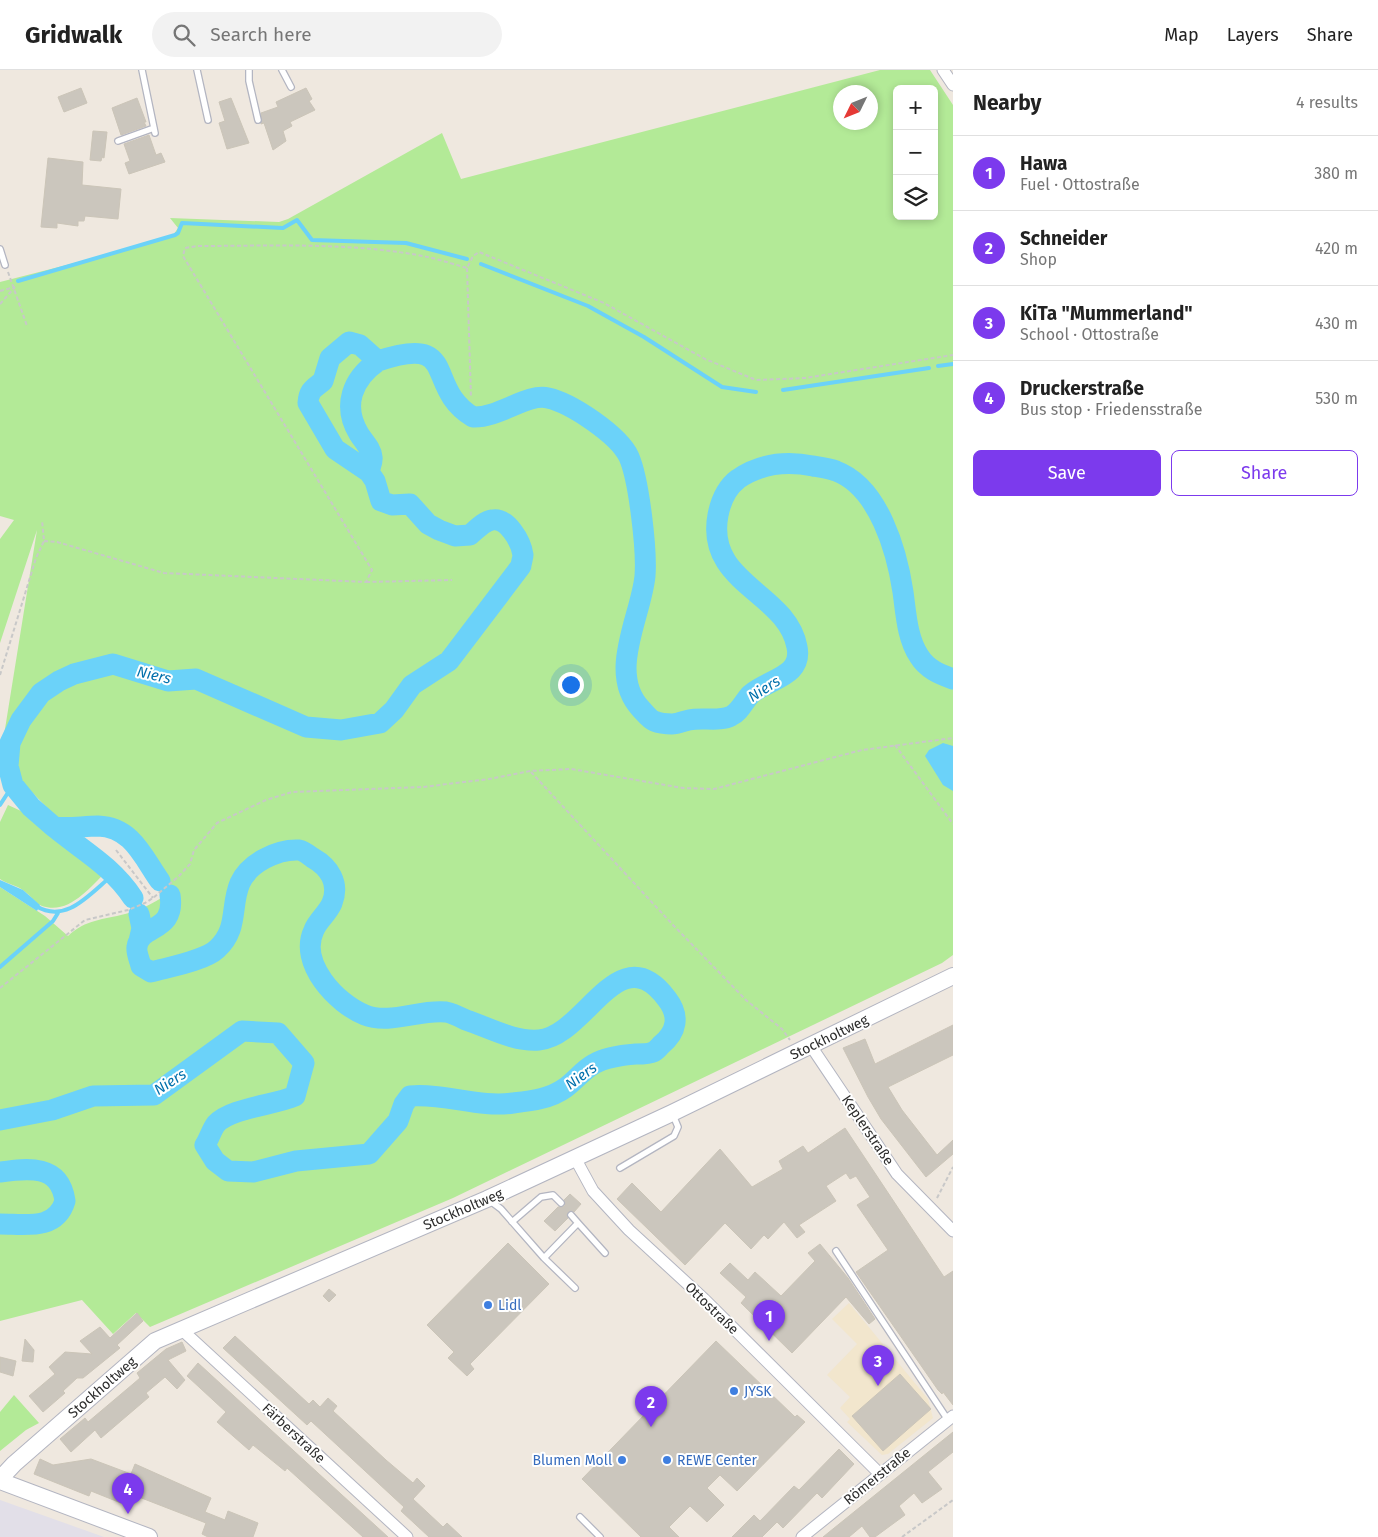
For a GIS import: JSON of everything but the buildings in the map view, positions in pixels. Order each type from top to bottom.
[{"type":"main road","name":"Stockholtweg","points":[[0,1480],[14,1464],[155,1341],[487,1199],[672,1113],[953,976]]},
{"type":"main road","points":[[0,1480],[149,1537]]},
{"type":"street","points":[[943,70],[953,86]]},
{"type":"street","name":"Keplerstraße","points":[[804,1049],[898,1174],[953,1231]]},
{"type":"street","name":"Ottostraße","points":[[575,1158],[593,1191],[629,1230],[704,1299],[880,1474]]},
{"type":"street","name":"Färberstraße","points":[[181,1329],[407,1537]]},
{"type":"street","name":"Römerstraße","points":[[802,1537],[951,1418]]},
{"type":"lane","points":[[118,141],[155,131],[142,70]]},
{"type":"lane","points":[[197,70],[208,120]]},
{"type":"lane","points":[[249,70],[249,81],[258,120]]},
{"type":"lane","points":[[282,70],[291,87]]},
{"type":"lane","points":[[0,249],[5,265]]},
{"type":"lane","points":[[620,1168],[674,1136],[678,1127],[672,1113]]},
{"type":"lane","points":[[512,1222],[541,1197],[553,1195],[561,1203]]},
{"type":"lane","points":[[487,1199],[501,1209],[544,1258],[574,1288]]},
{"type":"lane","points":[[571,1215],[605,1253]]},
{"type":"lane","points":[[544,1258],[578,1223]]},
{"type":"lane","points":[[836,1251],[951,1418]]},
{"type":"lane","points":[[580,1517],[600,1537]]},
{"type":"path","points":[[366,582],[372,570],[182,256],[186,248],[197,246],[286,246],[373,250],[415,255],[468,268]]},
{"type":"path","points":[[470,398],[468,268],[473,256],[479,252],[604,303],[705,359],[756,380],[805,378],[953,355]]},
{"type":"path","points":[[5,265],[15,287],[27,326]]},
{"type":"path","points":[[0,291],[15,287]]},
{"type":"path","points":[[0,304],[15,287]]},
{"type":"path","points":[[0,675],[36,558],[44,541],[42,520]]},
{"type":"path","points":[[44,541],[57,542],[164,573],[366,582],[452,580]]},
{"type":"path","points":[[0,988],[85,920],[128,910],[153,898],[190,864],[194,850],[217,823],[266,800],[292,792],[422,787],[489,779],[530,771],[571,769],[683,788],[714,789],[862,750],[953,738]]},
{"type":"path","points":[[895,745],[953,824]]},
{"type":"path","points":[[530,771],[746,1000],[804,1049]]},
{"type":"path","points":[[116,850],[153,898]]},
{"type":"path","points":[[931,1210],[953,1167]]},
{"type":"path","points":[[902,1537],[953,1500]]},
{"type":"shaded area","points":[[849,1303],[928,1399],[933,1418],[888,1454],[882,1455],[847,1422],[850,1419],[840,1408],[850,1397],[827,1375],[857,1344],[832,1319]]},
{"type":"shaded area","points":[[0,1500],[104,1537],[0,1537]]},
{"type":"green space","points":[[880,70],[930,70],[953,105],[953,955],[942,963],[453,1198],[150,1327],[136,1313],[113,1334],[82,1300],[0,1321],[0,887],[45,916],[68,936],[81,926],[132,912],[174,890],[143,844],[126,826],[118,822],[99,818],[79,819],[62,823],[20,780],[0,775],[0,760],[37,530],[0,643],[0,539],[14,520],[0,516],[0,282],[94,258],[174,234],[178,228],[170,218],[279,222],[288,219],[442,133],[461,179]]},
{"type":"green space","points":[[8,805],[32,816],[46,829],[106,872],[78,898],[61,907],[52,908],[39,905],[21,889],[0,879],[0,822]]},
{"type":"green space","points":[[14,1395],[39,1423],[26,1430],[0,1451],[0,1412]]},
{"type":"water","points":[[943,743],[953,746],[953,791],[943,785],[925,756],[929,750]]},
{"type":"water","points":[[0,880],[23,890],[40,905],[37,911],[0,887]]},
{"type":"waterway","points":[[18,281],[175,235],[178,233],[182,223],[283,228],[297,220],[312,240],[406,243],[467,259]]},
{"type":"waterway","points":[[481,264],[588,306],[644,337],[722,387],[756,392]]},
{"type":"waterway","name":"Niers","points":[[160,881],[142,853],[120,832],[98,826],[54,827],[31,807],[13,785],[8,766],[10,743],[21,720],[41,693],[74,674],[113,664],[168,681],[196,679],[306,727],[341,730],[380,723],[394,710],[412,685],[449,661],[521,566],[522,549],[512,531],[503,522],[498,520],[486,522],[470,535],[455,536],[439,530],[428,524],[410,504],[392,505],[381,501],[375,481],[369,472],[335,449],[308,403],[309,395],[323,381],[330,358],[349,342],[360,345],[378,361],[404,354],[421,354],[431,359],[438,367],[449,392],[458,405],[473,417],[493,414],[531,399],[548,398],[581,413],[605,430],[624,448],[633,468],[636,482],[642,515],[645,550],[645,576],[629,644],[626,662],[627,679],[631,695],[652,720],[676,724],[694,719],[727,718],[737,712],[751,694],[783,676],[795,665],[797,647],[790,628],[779,613],[735,573],[723,557],[717,538],[719,510],[722,499],[730,486],[747,474],[774,465],[803,464],[830,469],[851,479],[864,491],[875,506],[891,540],[900,576],[909,633],[915,649],[922,661],[930,668],[953,679]]},
{"type":"waterway","name":"Niers","points":[[369,472],[372,461],[371,454],[354,424],[351,403],[356,385],[369,368],[378,361]]},
{"type":"waterway","points":[[938,366],[953,364]]},
{"type":"waterway","points":[[783,390],[929,368]]},
{"type":"waterway","points":[[0,805],[13,785]]},
{"type":"waterway","name":"Niers","points":[[54,827],[96,859],[116,877],[133,898]]},
{"type":"waterway","name":"Niers","points":[[0,1120],[52,1110],[93,1096],[154,1095],[242,1031],[278,1033],[304,1063],[295,1096],[231,1114],[216,1124],[205,1145],[215,1161],[228,1171],[253,1172],[296,1161],[369,1154],[398,1121],[404,1104],[410,1096],[436,1097],[487,1104],[526,1101],[546,1097],[565,1088],[594,1064],[615,1057],[654,1052],[671,1035],[675,1024],[674,1012],[667,999],[650,982],[633,977],[618,982],[572,1023],[556,1034],[539,1040],[511,1037],[446,1012],[395,1018],[375,1018],[354,1010],[332,992],[323,981],[311,956],[310,943],[314,930],[332,903],[335,889],[332,876],[324,866],[299,850],[291,850],[273,855],[250,869],[244,876],[237,892],[231,925],[224,941],[217,949],[204,957],[151,972],[141,966],[137,947],[144,935],[157,927],[168,916],[170,895]]},
{"type":"waterway","points":[[36,906],[47,911],[58,912],[68,909],[78,904],[114,874]]},
{"type":"waterway","points":[[0,967],[53,921],[58,913]]},
{"type":"waterway","name":"Niers","points":[[139,914],[142,928],[139,941]]},
{"type":"waterway","name":"Niers","points":[[0,1172],[32,1170],[50,1175],[57,1180],[65,1201],[61,1211],[47,1221],[29,1225],[0,1224]]},
{"type":"place","name":"Lidl","points":[[488,1305]]},
{"type":"place","name":"Hawa","points":[[769,1341]]},
{"type":"place","name":"KiTa \"Mummerland\"","points":[[878,1386]]},
{"type":"place","name":"JYSK","points":[[734,1391]]},
{"type":"place","name":"Schneider","points":[[651,1427]]},
{"type":"place","name":"Blumen Moll","points":[[622,1460]]},
{"type":"place","name":"REWE Center","points":[[667,1460]]},
{"type":"place","name":"Druckerstraße","points":[[128,1514]]}]
